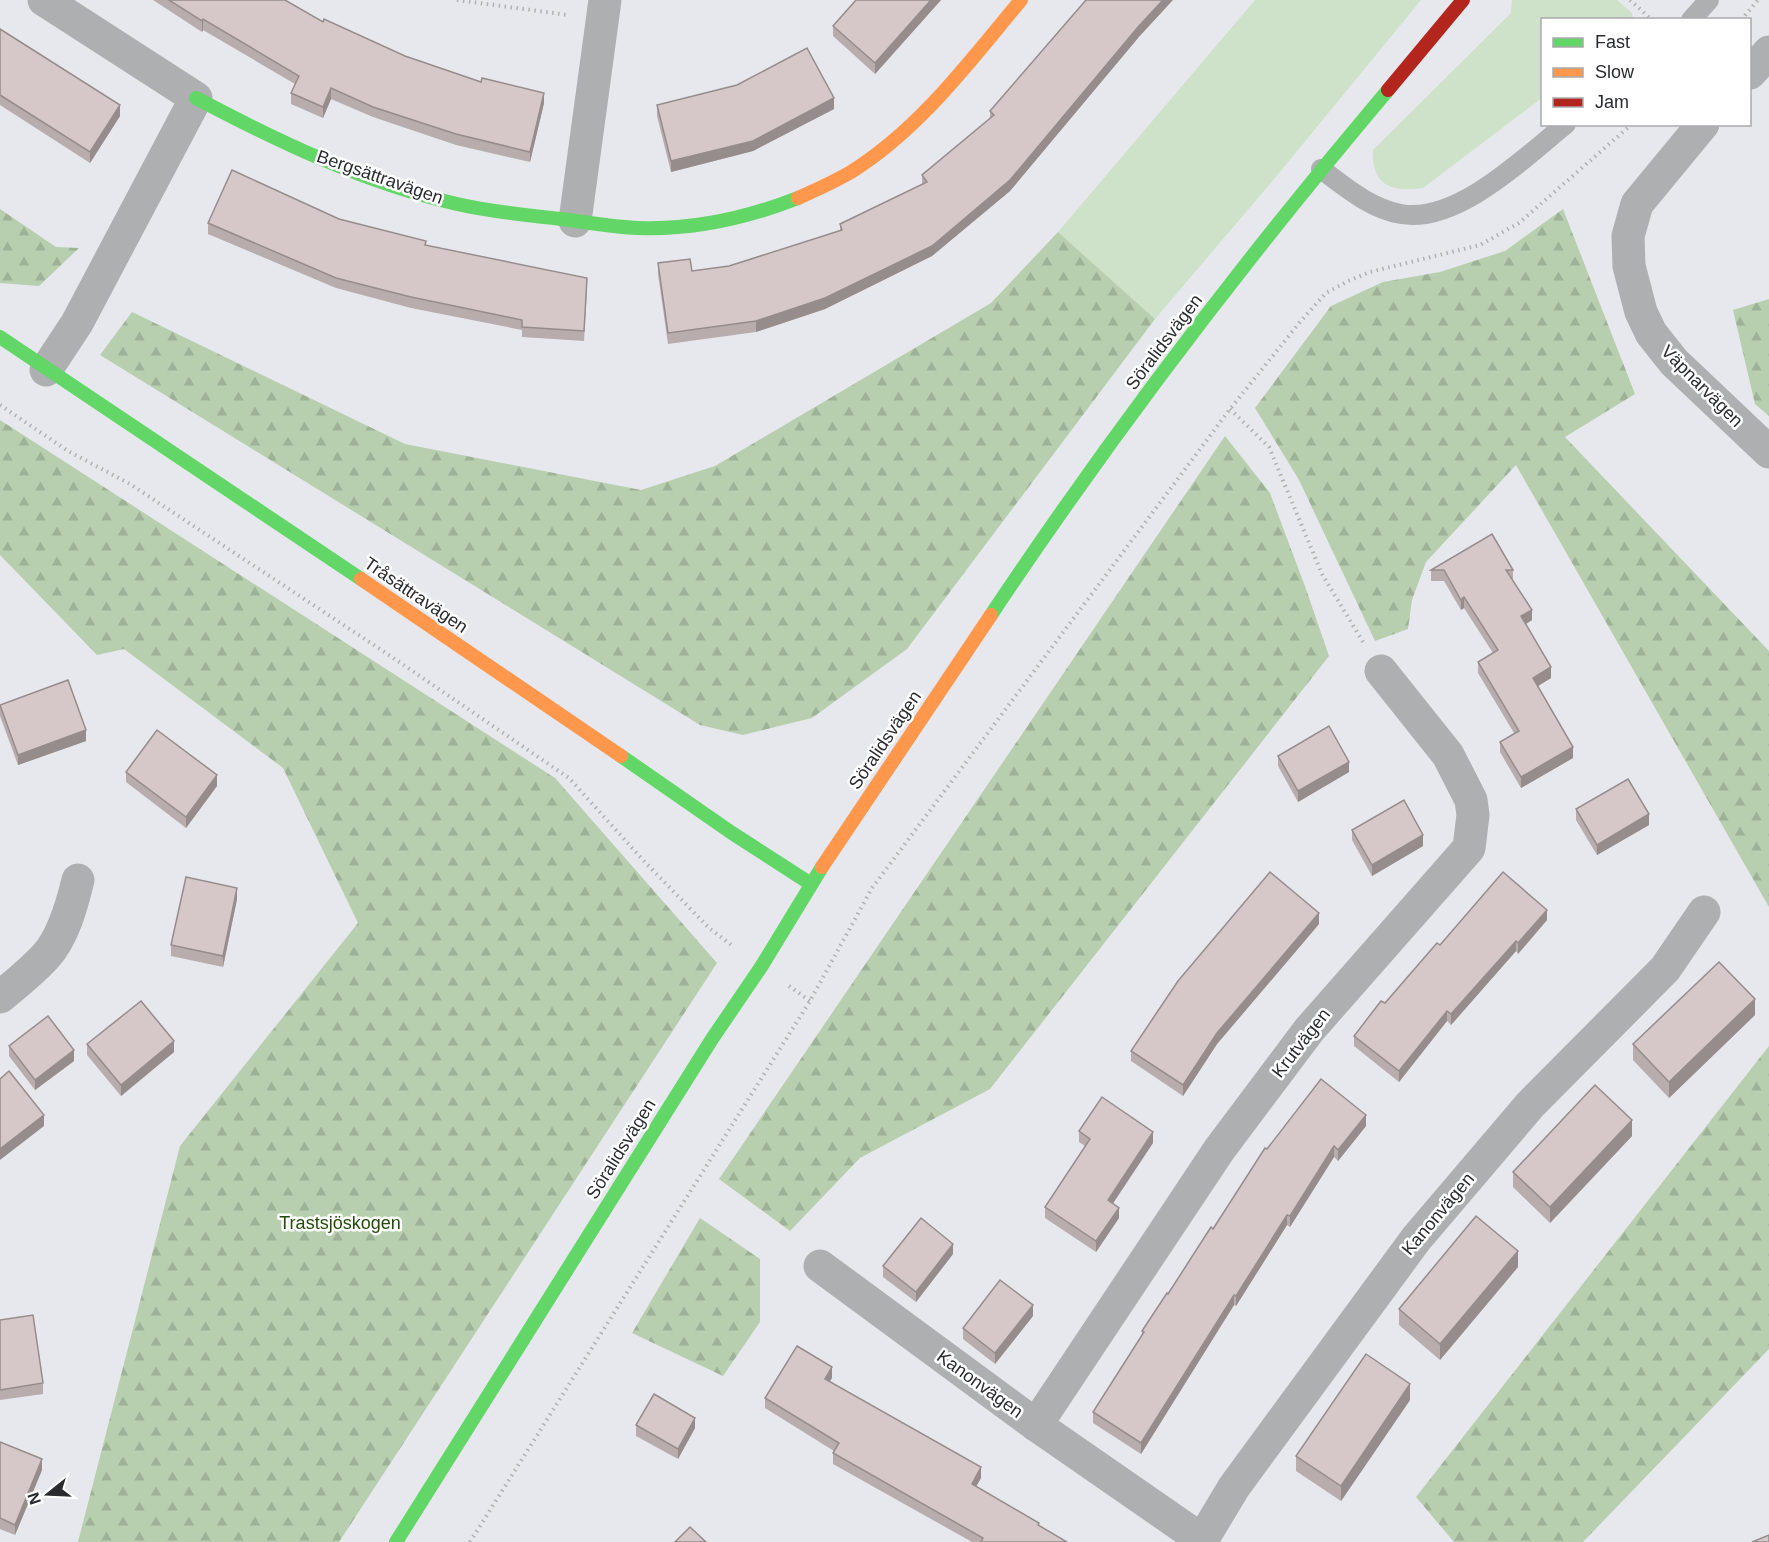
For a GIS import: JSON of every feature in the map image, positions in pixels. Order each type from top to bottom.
[{"type":"street","name":"Bergsättravägen","points":[[44,0],[196,98],[241,122],[333,163],[400,188],[496,211],[575,220],[612,227],[649,228],[684,226],[750,213],[809,195],[874,157],[942,93],[1021,0]]},
{"type":"street","name":"Söralidsvägen","points":[[396,1542],[712,1039],[761,967],[811,884],[1021,570],[1196,328],[1322,169],[1463,0]]},
{"type":"street","points":[[575,220],[603,10]]},
{"type":"street","points":[[1751,72],[1769,52]]},
{"type":"street","points":[[46,370],[77,323],[196,98]]},
{"type":"street","name":"Väpnarvägen","points":[[1701,126],[1637,204],[1628,236],[1629,266],[1641,312],[1651,333],[1674,362],[1769,452]]},
{"type":"street","name":"Tråsättravägen","points":[[0,337],[480,659],[732,833],[811,884]]},
{"type":"street","name":"Krutvägen","points":[[1036,1425],[1220,1150],[1295,1048],[1469,848],[1473,816],[1471,800],[1448,755],[1381,671]]},
{"type":"street","points":[[0,998],[47,956],[63,925],[78,880]]},
{"type":"street","name":"Kanonvägen","points":[[820,1266],[1036,1425],[1201,1541],[1234,1486],[1416,1239],[1530,1105],[1665,969],[1704,912]]},
{"type":"lane","points":[[1693,18],[1709,0]]},
{"type":"lane","points":[[1322,169],[1339,183],[1374,204],[1398,214],[1415,216],[1431,214],[1479,193],[1563,126]]},
{"type":"path","points":[[457,0],[603,10]]},
{"type":"path","points":[[1630,0],[1650,18]]},
{"type":"path","points":[[1743,18],[1758,0]]},
{"type":"path","points":[[470,1542],[810,1001],[872,888],[1230,409],[1300,322],[1326,293],[1370,272],[1480,245],[1519,223],[1630,126]]},
{"type":"path","points":[[0,405],[68,451],[140,490],[569,778],[643,860],[709,928],[810,1001]]},
{"type":"path","points":[[1230,409],[1269,447],[1322,574],[1381,671]]},
{"type":"green space","points":[[1255,0],[1421,0],[1275,178],[1155,319],[1058,232]]},
{"type":"green space","points":[[1512,0],[1617,0],[1632,13],[1633,18],[1541,18],[1541,99],[1423,188],[1402,189],[1386,184],[1376,171],[1373,150],[1511,13]]},
{"type":"green space","points":[[0,209],[56,247],[79,248],[39,286],[0,283]]},
{"type":"green space","points":[[1563,209],[1635,394],[1565,437],[1769,651],[1769,907],[1516,465],[1426,562],[1412,600],[1408,629],[1375,641],[1299,480],[1255,408],[1331,306],[1383,282],[1440,272],[1505,251]]},
{"type":"green space","points":[[1058,232],[1155,319],[907,649],[812,718],[743,735],[700,725],[100,355],[132,312],[405,444],[641,490],[715,466],[991,303]]},
{"type":"green space","points":[[1769,299],[1769,416],[1755,404],[1733,310]]},
{"type":"green space","name":"Trastsjöskogen","points":[[0,420],[555,778],[717,963],[339,1542],[78,1542],[180,1146],[358,923],[283,768],[124,649],[97,655],[0,555]]},
{"type":"green space","points":[[1225,436],[1270,493],[1329,656],[990,1089],[860,1158],[790,1231],[719,1179]]},
{"type":"green space","points":[[1769,1046],[1769,1349],[1583,1542],[1454,1542],[1416,1497]]},
{"type":"green space","points":[[700,1218],[760,1259],[760,1322],[723,1376],[632,1333]]},
{"type":"building","points":[[169,0],[285,0],[323,22],[324,19],[405,56],[481,82],[482,78],[544,93],[530,152],[456,134],[373,107],[331,88],[323,107],[291,93],[299,76]]},
{"type":"building","points":[[856,0],[931,0],[875,63],[833,26]]},
{"type":"building","points":[[1086,0],[1163,0],[1010,180],[932,246],[825,298],[756,321],[668,333],[658,263],[690,259],[692,271],[729,266],[842,230],[840,224],[927,182],[922,175],[994,115],[990,111]]},
{"type":"building","points":[[0,29],[120,105],[90,152],[0,95]]},
{"type":"building","points":[[807,48],[834,98],[753,141],[671,161],[657,105],[737,85]]},
{"type":"building","points":[[232,170],[339,219],[426,241],[425,245],[587,278],[584,331],[522,327],[522,320],[411,297],[336,278],[208,223]]},
{"type":"building","points":[[1492,534],[1513,570],[1506,570],[1532,610],[1521,616],[1551,667],[1533,678],[1573,747],[1521,777],[1500,742],[1519,731],[1478,662],[1498,650],[1464,597],[1461,600],[1444,570],[1431,570]]},
{"type":"building","points":[[68,680],[86,730],[18,755],[0,705]]},
{"type":"building","points":[[1329,726],[1349,762],[1298,791],[1278,756]]},
{"type":"building","points":[[157,730],[217,775],[186,817],[126,772]]},
{"type":"building","points":[[1628,779],[1649,814],[1597,845],[1576,809]]},
{"type":"building","points":[[1404,800],[1423,835],[1372,865],[1352,830]]},
{"type":"building","points":[[1270,872],[1319,913],[1217,1033],[1183,1085],[1131,1051],[1178,981]]},
{"type":"building","points":[[1503,872],[1547,910],[1451,1014],[1447,1011],[1399,1071],[1354,1036],[1381,1001],[1385,1003],[1437,943],[1440,945]]},
{"type":"building","points":[[186,877],[237,888],[223,956],[171,945]]},
{"type":"building","points":[[1719,962],[1755,999],[1669,1082],[1633,1044]]},
{"type":"building","points":[[141,1001],[174,1041],[121,1085],[87,1044]]},
{"type":"building","points":[[48,1016],[74,1050],[35,1080],[9,1046]]},
{"type":"building","points":[[9,1071],[44,1115],[0,1149],[0,1079]]},
{"type":"building","points":[[1321,1079],[1366,1115],[1338,1150],[1334,1146],[1290,1216],[1287,1215],[1236,1296],[1234,1295],[1141,1443],[1093,1412],[1144,1332],[1142,1331],[1211,1227],[1213,1229],[1265,1148],[1267,1149]]},
{"type":"building","points":[[1595,1085],[1632,1120],[1550,1207],[1513,1172]]},
{"type":"building","points":[[1102,1097],[1153,1132],[1108,1200],[1119,1208],[1096,1241],[1045,1207],[1090,1139],[1079,1131]]},
{"type":"building","points":[[1476,1216],[1518,1251],[1440,1344],[1399,1309]]},
{"type":"building","points":[[921,1218],[953,1244],[916,1292],[883,1266]]},
{"type":"building","points":[[1000,1280],[1033,1305],[995,1353],[963,1328]]},
{"type":"building","points":[[33,1315],[43,1383],[0,1390],[0,1320]]},
{"type":"building","points":[[797,1346],[832,1367],[825,1379],[981,1467],[972,1484],[1067,1542],[981,1542],[983,1538],[833,1453],[839,1443],[765,1398]]},
{"type":"building","points":[[1366,1354],[1410,1384],[1341,1486],[1296,1456]]},
{"type":"building","points":[[654,1394],[695,1418],[678,1449],[636,1425]]},
{"type":"building","points":[[0,1442],[42,1459],[15,1525],[0,1518]]},
{"type":"building","points":[[690,1527],[706,1542],[675,1542]]},
{"type":"building","points":[[1769,1535],[1769,1542],[1752,1542]]},
{"type":"traffic: fast","points":[[991,615],[1085,479],[1182,347],[1283,217],[1388,90]]},
{"type":"traffic: fast","points":[[196,98],[259,130],[356,173],[423,195],[483,209],[619,227],[658,228],[699,225],[739,217],[798,198]]},
{"type":"traffic: fast","points":[[0,337],[361,579]]},
{"type":"traffic: fast","points":[[621,756],[732,833],[811,884]]},
{"type":"traffic: fast","points":[[396,1542],[822,867]]},
{"type":"traffic: slow","points":[[798,198],[851,172],[900,136],[943,93],[1021,0]]},
{"type":"traffic: slow","points":[[361,579],[621,756]]},
{"type":"traffic: slow","points":[[822,867],[991,615]]},
{"type":"traffic: jam","points":[[1388,90],[1463,0]]}]
